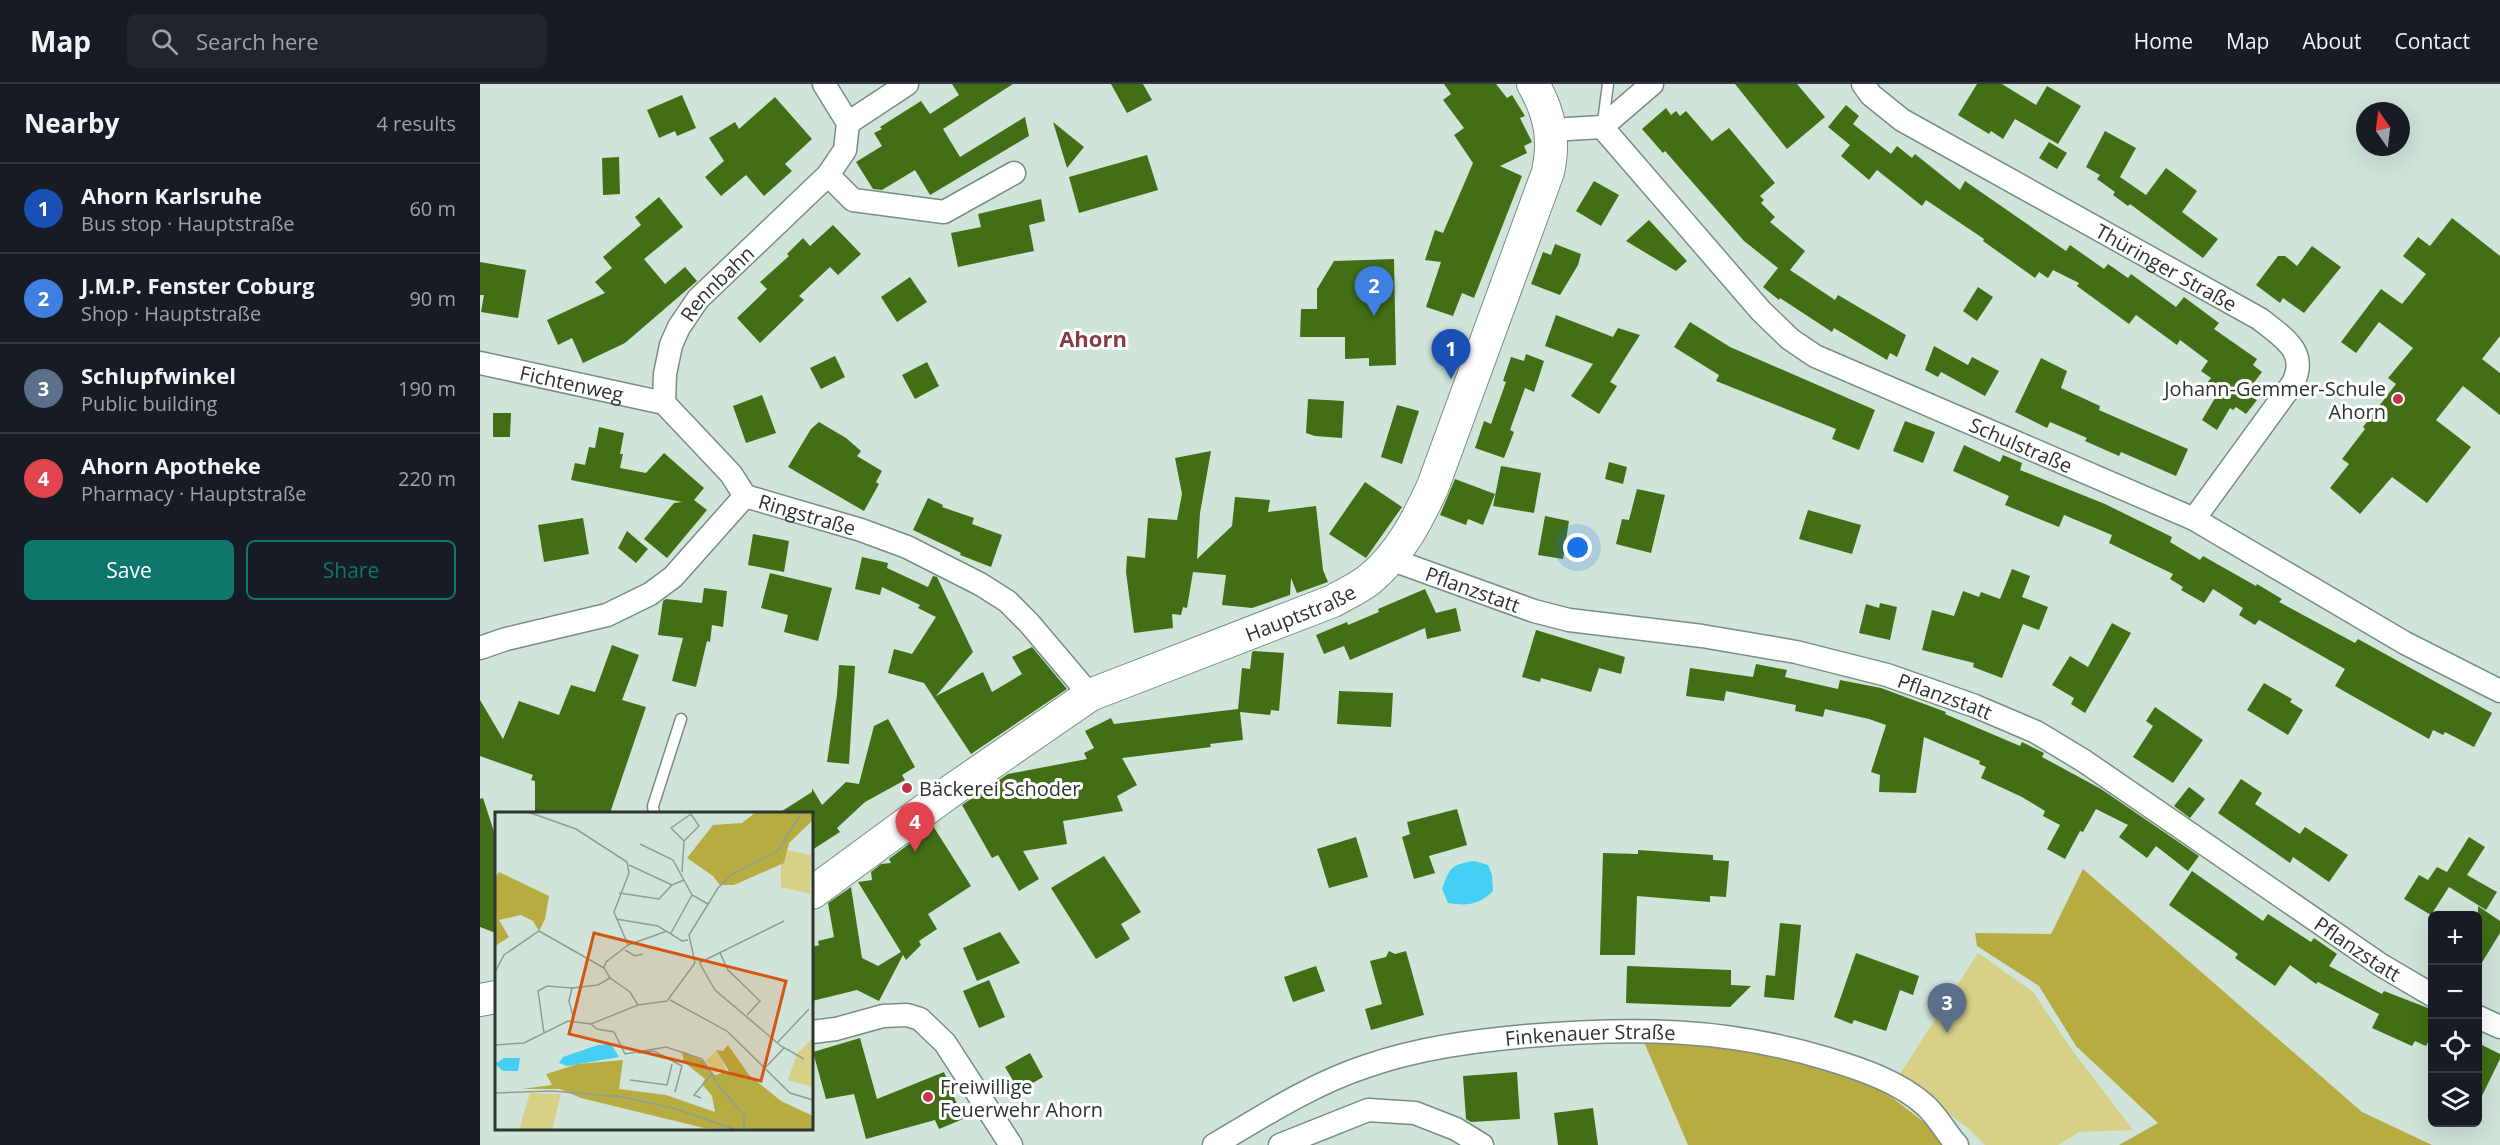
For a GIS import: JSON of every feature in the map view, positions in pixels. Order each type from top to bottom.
[{"type":"street","points":[[824,84],[848,123],[907,84]]},
{"type":"street","name":"Hauptstraße","points":[[813,892],[948,793],[1090,695],[1333,601],[1368,581],[1390,559],[1416,524],[1433,486],[1548,172],[1552,152],[1551,130],[1544,103],[1533,84]]},
{"type":"street","points":[[1551,130],[1602,127],[1652,84]]},
{"type":"street","name":"Thüringer Straße","points":[[1863,84],[1871,95],[1902,120],[2260,319],[2294,346],[2298,363],[2293,383],[2194,519]]},
{"type":"street","name":"Rennbahn","points":[[664,403],[665,374],[671,345],[679,327],[698,299],[828,175],[845,150],[848,123]]},
{"type":"street","name":"Schulstraße","points":[[1602,127],[1761,311],[1790,339],[1815,356],[2194,519],[2405,643],[2500,691]]},
{"type":"street","points":[[828,175],[852,200],[944,212],[1014,173]]},
{"type":"street","name":"Fichtenweg","points":[[480,363],[664,403]]},
{"type":"street","points":[[664,403],[731,474],[745,496]]},
{"type":"street","name":"Ringstraße","points":[[480,648],[506,639],[607,615],[650,594],[673,577],[745,496],[861,530],[898,544],[981,584],[1007,600],[1090,695]]},
{"type":"street","name":"Pflanzstatt","points":[[1390,559],[1534,611],[1569,620],[1702,636],[1796,652],[1887,675],[1975,706],[2036,732],[2084,761],[2372,959],[2428,992]]},
{"type":"street","points":[[813,1032],[837,1029],[883,1016],[907,1015],[920,1018],[945,1042],[1011,1145]]},
{"type":"street","name":"Finkenauer Straße","points":[[1214,1145],[1274,1109],[1327,1082],[1400,1055],[1475,1041],[1586,1031],[1655,1030],[1747,1039],[1795,1048],[1859,1068],[1901,1089],[1926,1106],[1957,1145]]},
{"type":"street","points":[[1280,1145],[1368,1110],[1415,1113],[1456,1129],[1482,1145]]},
{"type":"lane","points":[[1602,127],[1608,84]]},
{"type":"lane","points":[[654,812],[653,806],[681,720]]},
{"type":"shaded area","points":[[2083,869],[2362,1112],[2432,1145],[2119,1145],[2158,1123],[2076,1046],[2039,986],[1977,946],[1975,933],[2051,934]]},
{"type":"shaded area","points":[[1978,953],[2033,992],[2072,1050],[2133,1130],[2079,1132],[2058,1145],[1985,1145],[1968,1128],[1898,1077]]},
{"type":"shaded area","points":[[1692,1040],[1791,1055],[1873,1083],[1954,1145],[1688,1145],[1644,1042]]},
{"type":"water","points":[[1474,861],[1488,865],[1492,875],[1493,891],[1483,899],[1472,903],[1448,903],[1442,889],[1449,872],[1456,866]]},
{"type":"building","points":[[952,84],[1013,84],[943,129],[960,157],[1025,117],[1029,136],[930,195],[915,170],[882,190],[873,189],[856,162],[882,146],[874,133],[921,101],[930,114],[959,95]]},
{"type":"building","points":[[1111,84],[1143,84],[1152,100],[1127,113]]},
{"type":"building","points":[[1444,84],[1496,84],[1507,98],[1512,95],[1525,116],[1520,118],[1532,142],[1524,146],[1527,153],[1500,166],[1522,176],[1474,298],[1462,293],[1453,316],[1426,307],[1441,262],[1425,260],[1435,230],[1443,233],[1473,163],[1454,135],[1464,128],[1443,100],[1451,94]]},
{"type":"building","points":[[1735,84],[1797,84],[1825,117],[1787,149]]},
{"type":"building","points":[[1977,84],[2002,84],[2036,105],[2047,86],[2081,106],[2058,144],[2015,119],[2003,139],[1991,131],[1989,134],[1958,115]]},
{"type":"building","points":[[682,95],[696,128],[677,136],[675,131],[659,138],[647,110]]},
{"type":"building","points":[[775,97],[812,139],[785,164],[792,171],[764,196],[746,175],[721,196],[705,177],[724,161],[709,138],[735,122],[739,129]]},
{"type":"building","points":[[1846,105],[1859,116],[1853,124],[1891,154],[1897,146],[1912,158],[1915,154],[1960,190],[1965,181],[2066,251],[2070,245],[2104,269],[2108,264],[2128,278],[2131,274],[2176,307],[2184,297],[2219,323],[2214,329],[2257,359],[2253,365],[2262,372],[2246,393],[2257,400],[2246,414],[2236,407],[2233,410],[2230,408],[2217,430],[2202,420],[2215,398],[2203,388],[2211,378],[2201,371],[2208,361],[2180,340],[2177,345],[2136,315],[2129,324],[2077,286],[2079,283],[2053,270],[2048,278],[2039,272],[2035,278],[1983,241],[1984,239],[1926,200],[1922,206],[1877,170],[1869,180],[1841,156],[1850,145],[1828,127]]},
{"type":"building","points":[[1666,108],[1671,115],[1676,111],[1680,116],[1686,111],[1712,141],[1729,128],[1775,183],[1760,196],[1764,200],[1761,203],[1775,217],[1770,222],[1805,251],[1790,270],[1835,300],[1838,295],[1906,335],[1897,357],[1890,353],[1887,360],[1834,328],[1832,332],[1780,298],[1779,300],[1763,287],[1778,268],[1744,241],[1665,151],[1663,153],[1642,129]]},
{"type":"building","points":[[1053,122],[1084,147],[1067,168]]},
{"type":"building","points":[[2105,131],[2136,148],[2120,177],[2146,195],[2166,168],[2197,191],[2182,212],[2218,239],[2203,258],[2130,204],[2128,206],[2113,195],[2115,192],[2097,179],[2100,175],[2086,167]]},
{"type":"building","points":[[2049,142],[2067,153],[2057,169],[2039,158]]},
{"type":"building","points":[[1147,155],[1158,190],[1079,213],[1069,177]]},
{"type":"building","points":[[619,157],[620,194],[603,195],[602,158]]},
{"type":"building","points":[[1594,181],[1619,195],[1601,226],[1576,211]]},
{"type":"building","points":[[659,197],[683,227],[644,259],[665,284],[685,267],[697,281],[625,343],[583,363],[572,338],[558,345],[547,320],[605,293],[595,282],[612,268],[603,257],[641,225],[635,217]]},
{"type":"building","points":[[1041,199],[1045,221],[1029,225],[1034,251],[958,267],[951,233],[981,227],[978,214]]},
{"type":"building","points":[[2452,218],[2500,256],[2500,336],[2482,359],[2500,373],[2500,415],[2463,386],[2436,420],[2471,447],[2427,503],[2392,477],[2360,514],[2330,488],[2349,464],[2342,459],[2396,384],[2388,378],[2413,348],[2379,322],[2356,353],[2341,342],[2381,289],[2402,304],[2426,274],[2403,256],[2418,237],[2430,246]]},
{"type":"building","points":[[1649,220],[1687,261],[1676,271],[1626,241]]},
{"type":"building","points":[[833,225],[861,254],[838,275],[830,267],[799,296],[804,300],[760,343],[737,318],[767,289],[760,282],[789,256],[787,254],[803,238],[810,246]]},
{"type":"building","points":[[1555,244],[1581,254],[1578,265],[1560,295],[1531,284],[1543,252],[1551,255]]},
{"type":"building","points":[[2312,246],[2341,267],[2304,313],[2283,298],[2280,303],[2256,285],[2278,256],[2285,256],[2297,266]]},
{"type":"building","points":[[1394,259],[1396,365],[1369,366],[1369,358],[1345,359],[1345,337],[1300,337],[1301,309],[1317,309],[1317,289],[1334,261]]},
{"type":"building","points":[[480,262],[526,270],[518,318],[481,312],[484,295],[480,295]]},
{"type":"building","points":[[910,277],[927,302],[897,322],[881,297]]},
{"type":"building","points":[[1978,287],[1993,297],[1977,321],[1963,311]]},
{"type":"building","points":[[1556,315],[1613,337],[1618,328],[1640,335],[1610,382],[1617,386],[1599,414],[1571,396],[1593,364],[1545,346]]},
{"type":"building","points":[[1690,322],[1730,347],[1875,410],[1859,450],[1832,439],[1836,429],[1716,381],[1719,375],[1674,347]]},
{"type":"building","points":[[1934,346],[1968,365],[1972,357],[1999,371],[1985,396],[1941,372],[1938,377],[1925,370]]},
{"type":"building","points":[[1526,354],[1544,361],[1534,392],[1525,388],[1510,430],[1514,432],[1504,458],[1475,448],[1484,421],[1491,424],[1506,382],[1503,381],[1511,357],[1524,361]]},
{"type":"building","points":[[835,356],[845,377],[821,389],[810,368]]},
{"type":"building","points":[[2041,358],[2067,371],[2061,388],[2100,406],[2099,410],[2188,449],[2176,476],[2121,452],[2119,456],[2085,441],[2087,438],[2050,422],[2047,428],[2015,412]]},
{"type":"building","points":[[927,362],[939,386],[915,399],[902,375]]},
{"type":"building","points":[[762,395],[776,433],[746,443],[733,406]]},
{"type":"building","points":[[1308,399],[1344,401],[1342,438],[1306,433]]},
{"type":"building","points":[[1397,405],[1419,411],[1402,464],[1381,457]]},
{"type":"building","points":[[493,413],[511,413],[510,437],[493,437]]},
{"type":"building","points":[[1905,421],[1935,432],[1923,463],[1893,451]]},
{"type":"building","points":[[819,422],[846,438],[861,451],[857,456],[882,471],[876,482],[879,484],[864,511],[788,467],[811,429]]},
{"type":"building","points":[[599,427],[624,433],[620,468],[646,473],[664,453],[704,488],[694,500],[707,510],[667,558],[644,539],[674,503],[682,502],[571,480],[575,463],[585,465],[589,447],[595,448]]},
{"type":"building","points":[[1964,445],[2000,462],[2003,455],[2022,463],[2020,470],[2105,504],[2172,537],[2170,542],[2200,560],[2203,556],[2256,586],[2257,584],[2282,599],[2279,602],[2355,643],[2358,639],[2492,713],[2474,747],[2445,732],[2443,735],[2433,730],[2429,739],[2335,686],[2345,669],[2259,620],[2255,625],[2239,615],[2243,608],[2213,589],[2204,603],[2181,590],[2183,587],[2170,579],[2173,574],[2109,543],[2112,535],[2064,515],[2059,527],[2005,505],[2009,496],[1953,471]]},
{"type":"building","points":[[1211,451],[1200,513],[1197,559],[1232,526],[1235,497],[1270,500],[1268,512],[1316,506],[1323,570],[1328,582],[1297,593],[1291,578],[1290,595],[1252,608],[1222,605],[1226,575],[1193,572],[1187,608],[1183,607],[1181,615],[1172,614],[1173,628],[1134,633],[1126,572],[1127,556],[1145,558],[1148,518],[1177,520],[1182,494],[1175,458]]},
{"type":"building","points":[[1609,462],[1627,467],[1623,484],[1605,479]]},
{"type":"building","points":[[1501,466],[1541,473],[1534,513],[1493,506]]},
{"type":"building","points":[[1455,479],[1495,494],[1483,525],[1468,519],[1466,525],[1440,515]]},
{"type":"building","points":[[1365,482],[1402,507],[1366,558],[1329,534]]},
{"type":"building","points":[[1637,489],[1665,495],[1651,553],[1616,544],[1622,519],[1629,520]]},
{"type":"building","points":[[928,498],[943,505],[942,507],[974,518],[972,524],[1002,535],[991,567],[960,555],[961,553],[913,530]]},
{"type":"building","points":[[1808,510],[1861,525],[1852,554],[1799,539]]},
{"type":"building","points":[[1545,516],[1569,521],[1563,559],[1538,555]]},
{"type":"building","points":[[583,518],[589,554],[544,562],[538,525]]},
{"type":"building","points":[[627,531],[648,549],[636,563],[618,548]]},
{"type":"building","points":[[753,534],[789,541],[784,572],[748,565]]},
{"type":"building","points":[[862,557],[888,563],[887,568],[928,587],[933,576],[937,577],[973,652],[936,696],[983,672],[992,692],[1022,674],[1012,657],[1032,647],[1067,689],[971,754],[924,683],[888,673],[894,649],[912,654],[936,617],[918,608],[920,605],[882,587],[880,595],[855,589]]},
{"type":"building","points":[[2012,569],[2030,576],[2022,597],[2048,607],[2039,630],[2023,624],[2002,678],[1973,667],[1974,663],[1922,650],[1932,610],[1954,616],[1963,591],[1979,597],[1981,592],[2000,599]]},
{"type":"building","points":[[770,573],[832,588],[818,641],[784,632],[788,615],[761,608]]},
{"type":"building","points":[[704,588],[727,591],[723,627],[712,625],[710,642],[707,641],[696,687],[672,681],[683,638],[658,635],[663,601],[666,599],[702,603]]},
{"type":"building","points":[[1425,589],[1436,613],[1456,608],[1461,631],[1427,639],[1425,628],[1350,660],[1344,646],[1324,654],[1316,635],[1379,612],[1378,609]]},
{"type":"building","points":[[1880,603],[1897,607],[1890,640],[1859,633],[1866,604],[1879,608]]},
{"type":"building","points":[[2112,623],[2131,633],[2085,713],[2071,704],[2074,698],[2052,685],[2070,656],[2088,667]]},
{"type":"building","points":[[1536,630],[1625,657],[1621,674],[1599,668],[1591,692],[1541,678],[1540,682],[1522,677]]},
{"type":"building","points":[[612,645],[639,655],[622,700],[646,707],[610,812],[535,812],[535,781],[531,780],[533,775],[480,756],[480,700],[503,739],[519,701],[559,715],[571,685],[595,692]]},
{"type":"building","points":[[1254,651],[1284,653],[1279,711],[1271,710],[1270,715],[1240,712],[1243,740],[1210,744],[1211,747],[1122,758],[1137,785],[1117,796],[1123,811],[1063,821],[1067,844],[1023,851],[1039,879],[1019,891],[998,855],[992,858],[962,805],[1008,774],[1087,759],[1084,753],[1094,748],[1085,731],[1111,718],[1114,724],[1238,709],[1242,668],[1250,669]]},
{"type":"building","points":[[1756,664],[1787,670],[1785,677],[1838,689],[1840,680],[1881,688],[1946,712],[1945,714],[2020,746],[2022,742],[2044,753],[2042,757],[2101,789],[2199,856],[2188,871],[2156,846],[2147,858],[2119,837],[2128,825],[2096,809],[2083,832],[2080,831],[2065,859],[2047,849],[2060,825],[2043,816],[2045,811],[2022,797],[1981,778],[1986,767],[1979,764],[1980,761],[1924,737],[1916,793],[1879,792],[1880,775],[1871,772],[1886,725],[1825,709],[1823,717],[1795,711],[1796,705],[1726,691],[1724,701],[1686,696],[1690,668],[1753,677]]},
{"type":"building","points":[[839,665],[855,666],[849,764],[827,762]]},
{"type":"building","points":[[2264,683],[2292,699],[2290,702],[2303,710],[2288,735],[2247,710]]},
{"type":"building","points":[[1339,691],[1393,693],[1391,727],[1337,724]]},
{"type":"building","points":[[2155,707],[2203,740],[2173,783],[2133,757],[2153,726],[2146,721]]},
{"type":"building","points":[[888,719],[915,767],[902,775],[905,780],[865,802],[837,828],[840,832],[813,849],[813,812],[781,812],[812,792],[812,788],[822,805],[846,782],[859,784],[874,726]]},
{"type":"building","points":[[2241,779],[2262,793],[2255,804],[2300,834],[2305,827],[2348,855],[2329,882],[2293,857],[2290,863],[2218,813]]},
{"type":"building","points":[[2189,787],[2205,799],[2190,818],[2174,806]]},
{"type":"building","points":[[483,798],[495,835],[495,933],[480,927],[480,799]]},
{"type":"building","points":[[1457,809],[1467,845],[1429,856],[1435,873],[1414,879],[1402,837],[1410,834],[1407,822]]},
{"type":"building","points":[[933,826],[971,886],[928,914],[937,929],[919,941],[921,945],[906,960],[903,955],[879,1001],[857,990],[813,1001],[813,947],[819,945],[818,941],[834,937],[828,903],[851,887],[862,958],[878,966],[901,952],[858,882],[872,880],[871,872],[881,864],[891,863],[889,859]]},
{"type":"building","points":[[1356,837],[1368,877],[1329,888],[1317,849]]},
{"type":"building","points":[[2469,837],[2485,847],[2467,875],[2497,892],[2486,910],[2449,887],[2434,911],[2428,911],[2428,913],[2404,899],[2419,875],[2428,880],[2437,867],[2447,872]]},
{"type":"building","points":[[1638,850],[1713,855],[1713,860],[1729,861],[1726,897],[1710,896],[1710,902],[1637,896],[1635,955],[1600,955],[1603,853],[1638,854]]},
{"type":"building","points":[[1104,856],[1141,912],[1121,924],[1130,939],[1096,959],[1051,888]]},
{"type":"building","points":[[2192,871],[2263,921],[2268,914],[2311,942],[2314,938],[2337,954],[2329,966],[2382,994],[2384,991],[2428,1008],[2428,1042],[2426,1046],[2415,1041],[2412,1046],[2372,1028],[2379,1014],[2318,982],[2316,984],[2290,965],[2275,986],[2235,958],[2238,954],[2169,905]]},
{"type":"building","points":[[2478,906],[2500,921],[2500,933],[2482,962],[2482,911],[2478,911]]},
{"type":"building","points":[[1780,923],[1801,925],[1794,1000],[1764,997],[1766,975],[1775,976]]},
{"type":"building","points":[[1000,932],[1020,963],[977,981],[963,948]]},
{"type":"building","points":[[1389,951],[1395,954],[1406,951],[1424,1015],[1371,1030],[1365,1009],[1382,1004],[1370,961],[1386,957]]},
{"type":"building","points":[[1856,953],[1919,976],[1913,995],[1900,990],[1886,1031],[1854,1020],[1852,1024],[1834,1017]]},
{"type":"building","points":[[1316,966],[1325,991],[1293,1002],[1284,977]]},
{"type":"building","points":[[1627,966],[1731,970],[1731,985],[1751,986],[1730,1007],[1626,1003]]},
{"type":"building","points":[[989,980],[1005,1017],[979,1028],[963,991]]},
{"type":"building","points":[[860,1038],[877,1099],[944,1072],[963,1119],[939,1129],[935,1120],[866,1139],[854,1094],[826,1099],[813,1052]]},
{"type":"building","points":[[2482,1045],[2500,1054],[2500,1059],[2482,1096]]},
{"type":"building","points":[[1030,1053],[1043,1077],[1019,1091],[1005,1067]]},
{"type":"building","points":[[1517,1072],[1520,1119],[1471,1122],[1466,1119],[1463,1076]]},
{"type":"building","points":[[1593,1108],[1598,1145],[1558,1145],[1554,1113]]},
{"type":"place","name":"J.M.P. Fenster Coburg","points":[[1374,316]]},
{"type":"place","name":"Ahorn Karlsruhe","points":[[1451,379]]},
{"type":"place","name":"Johann-Gemmer-Schule Ahorn","points":[[2398,399]]},
{"type":"place","name":"Bäckerei Schoder","points":[[907,788]]},
{"type":"place","name":"Ahorn Apotheke","points":[[915,852]]},
{"type":"place","name":"Schlupfwinkel","points":[[1947,1033]]},
{"type":"place","name":"Freiwillige Feuerwehr Ahorn","points":[[928,1097]]},
{"type":"district","name":"Ahorn","points":[[1093,338]]}]
